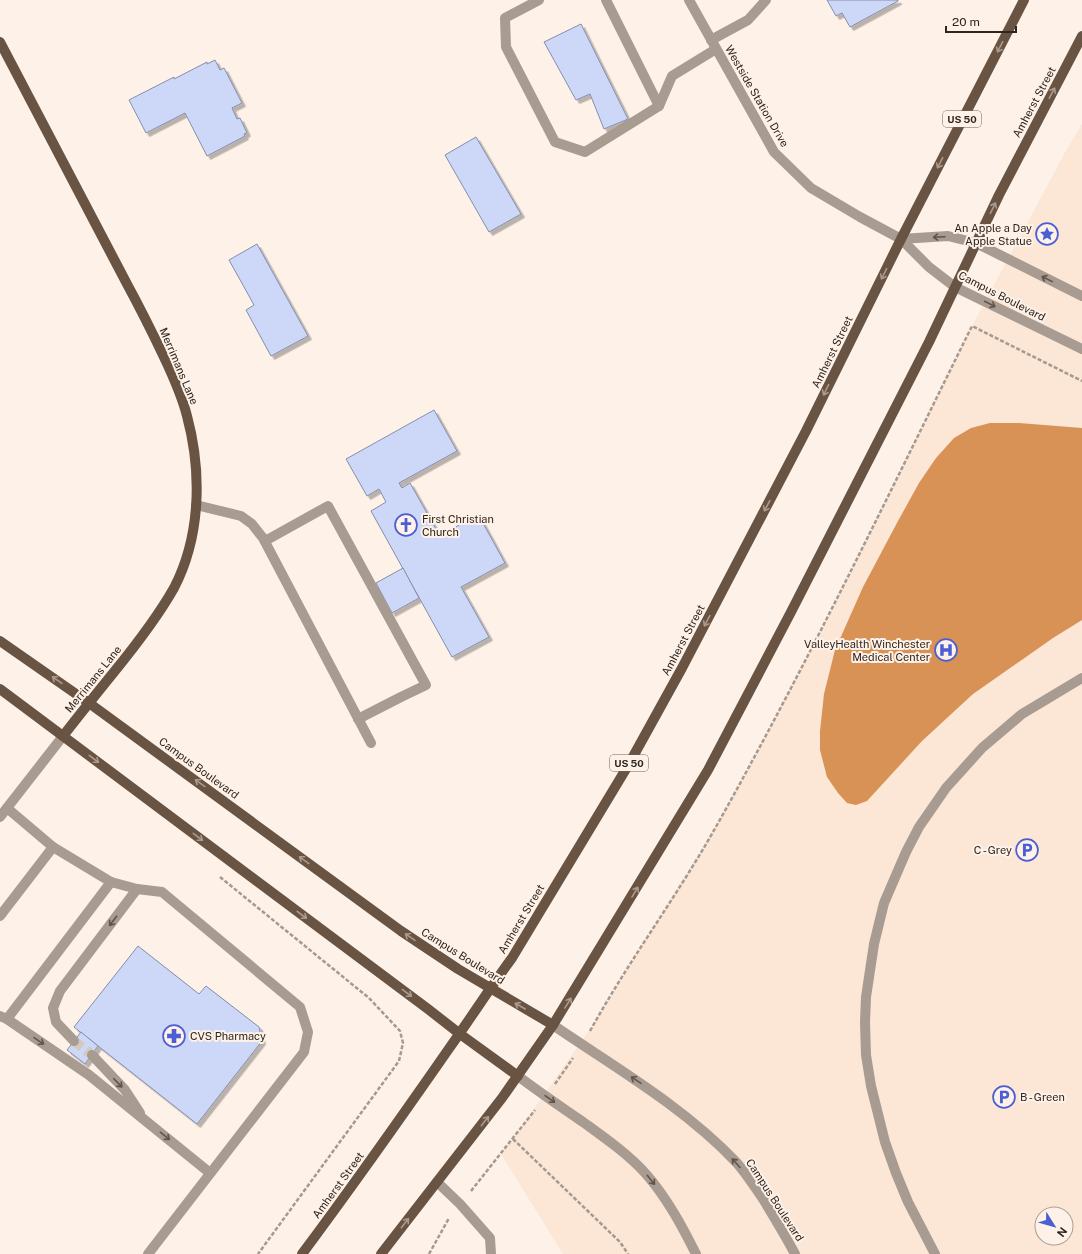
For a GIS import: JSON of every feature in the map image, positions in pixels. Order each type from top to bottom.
[{"type":"main road","name":"Amherst Street","points":[[302,1254],[348,1193],[512,958],[617,784],[682,668],[806,430],[1024,0]]},
{"type":"main road","name":"Amherst Street","points":[[381,1254],[502,1098],[553,1025],[708,770],[929,342],[999,195],[1082,36]]},
{"type":"main road","name":"Merrimans Lane","points":[[0,42],[143,313],[176,384],[187,416],[193,441],[197,475],[196,505],[192,535],[184,568],[164,605],[143,636],[63,736]]},
{"type":"main road","name":"Campus Boulevard","points":[[0,641],[89,703],[401,931],[458,969],[553,1025]]},
{"type":"main road","points":[[0,689],[518,1076]]},
{"type":"street","points":[[539,0],[505,18],[506,48],[555,142],[585,152],[659,106],[672,76],[748,20],[766,0]]},
{"type":"street","points":[[606,0],[659,106]]},
{"type":"street","name":"Westside Station Drive","points":[[690,0],[774,152],[811,188],[860,217],[902,239]]},
{"type":"street","points":[[902,239],[948,236],[976,243],[1082,296]]},
{"type":"street","name":"Campus Boulevard","points":[[902,239],[929,267],[955,286],[1082,349]]},
{"type":"street","points":[[196,505],[241,516],[252,524],[265,541],[371,743]]},
{"type":"street","points":[[265,541],[328,506],[426,685],[401,696],[358,720]]},
{"type":"street","points":[[935,1254],[908,1202],[885,1142],[871,1086],[866,1055],[866,997],[874,944],[884,904],[903,858],[919,827],[946,788],[982,748],[1022,714],[1082,678]]},
{"type":"street","name":"Merrimans Lane","points":[[0,817],[63,736]]},
{"type":"street","points":[[7,808],[53,847],[111,882],[137,890],[162,892],[300,1007],[308,1032],[304,1052],[148,1254]]},
{"type":"street","points":[[0,916],[53,847]]},
{"type":"street","points":[[111,882],[3,1018],[89,1075],[210,1173]]},
{"type":"street","points":[[74,1041],[56,1022],[53,1008],[60,991],[137,890]]},
{"type":"street","name":"Campus Boulevard","points":[[553,1025],[641,1084],[678,1111],[704,1132],[736,1162],[750,1180],[783,1231],[795,1254]]},
{"type":"street","points":[[92,1055],[125,1090],[147,1122]]},
{"type":"street","points":[[518,1076],[618,1148],[633,1161],[660,1191],[679,1220],[696,1254]]},
{"type":"street","points":[[436,1182],[460,1204],[490,1238],[491,1254]]},
{"type":"path","points":[[628,1254],[620,1242],[513,1139],[582,1045],[711,834],[744,777],[832,609],[972,326],[1082,381]]},
{"type":"shaded area","name":"ValleyHealth Winchester Medical Center","points":[[1082,124],[1082,1254],[563,1254],[501,1154],[597,1019],[711,834],[744,777],[832,609],[972,326],[1068,147]]},
{"type":"shaded area","points":[[990,423],[1019,423],[1082,428],[1082,620],[1053,638],[973,694],[922,741],[867,801],[856,805],[847,803],[827,777],[820,750],[820,731],[824,694],[835,650],[863,587],[919,483],[936,458],[954,438],[971,428]]},
{"type":"building","points":[[827,0],[898,1],[850,27],[842,13],[836,16]]},
{"type":"building","points":[[581,24],[628,119],[604,129],[590,94],[576,100],[544,42]]},
{"type":"building","points":[[215,60],[220,70],[224,68],[242,103],[232,108],[237,119],[240,118],[247,133],[244,134],[245,136],[207,156],[185,113],[146,133],[129,100],[174,77],[174,79],[207,62],[207,64]]},
{"type":"building","points":[[476,137],[521,214],[489,232],[445,155]]},
{"type":"building","points":[[257,244],[308,336],[271,356],[246,310],[254,305],[229,260]]},
{"type":"building","name":"First Christian Church","points":[[434,410],[457,451],[399,483],[402,488],[410,483],[440,536],[478,514],[505,563],[461,587],[489,637],[452,657],[371,511],[386,502],[379,489],[367,496],[346,459]]},
{"type":"building","points":[[403,568],[419,598],[392,613],[376,583]]},
{"type":"building","name":"CVS Pharmacy","points":[[138,946],[199,994],[206,986],[259,1027],[262,1041],[197,1124],[74,1027]]},
{"type":"building","points":[[81,1032],[98,1046],[85,1064],[67,1050]]},
{"type":"tunnel","points":[[74,1041],[92,1055]]},
{"type":"place","name":"An Apple a Day Apple Statue","points":[[1047,234]]},
{"type":"place","name":"First Christian Church","points":[[406,525]]},
{"type":"place","name":"ValleyHealth Winchester Medical Center","points":[[946,650]]},
{"type":"place","name":"C - Grey","points":[[1027,850]]},
{"type":"place","name":"CVS Pharmacy","points":[[174,1036]]},
{"type":"place","name":"B - Green","points":[[1004,1097]]}]
